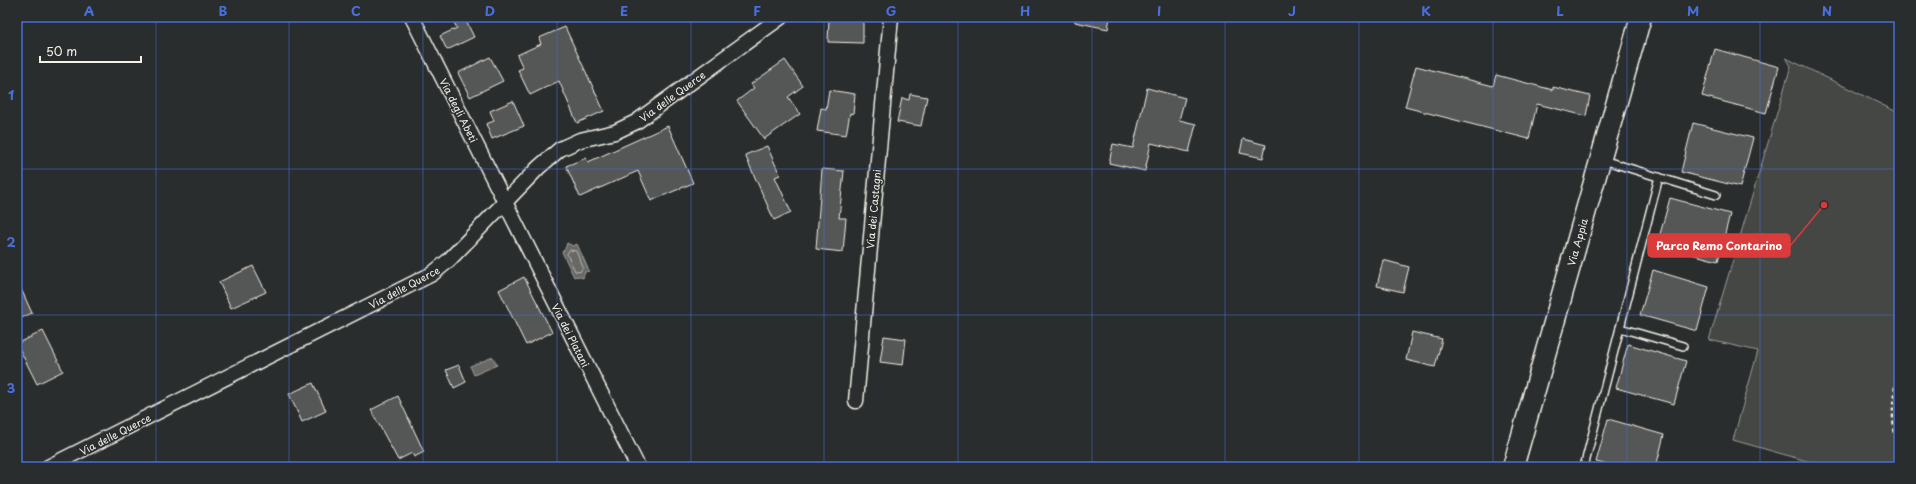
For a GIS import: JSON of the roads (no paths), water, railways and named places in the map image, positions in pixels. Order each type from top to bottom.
[{"type":"street","name":"Via degli Abeti","points":[[412,17],[505,203]]},
{"type":"street","name":"Via delle Querce","points":[[48,467],[427,277],[448,261],[539,167],[560,149],[580,140],[615,132],[636,122],[781,17]]},
{"type":"street","name":"Via dei Castagni","points":[[856,401],[891,17]]},
{"type":"street","name":"Via Appia","points":[[1513,467],[1641,17]]},
{"type":"street","name":"Via dei Platani","points":[[505,203],[638,467]]},
{"type":"lane","points":[[1600,159],[1716,195]]},
{"type":"lane","points":[[1584,467],[1659,177]]},
{"type":"lane","points":[[1620,328],[1683,346]]},
{"type":"water","points":[[567,243],[573,246],[577,244],[589,271],[585,272],[583,278],[577,276],[574,277],[562,252]]},
{"type":"water","points":[[493,357],[497,365],[474,375],[470,366]]},
{"type":"place","name":"Parco Remo Contarino","points":[[1824,205]]}]
